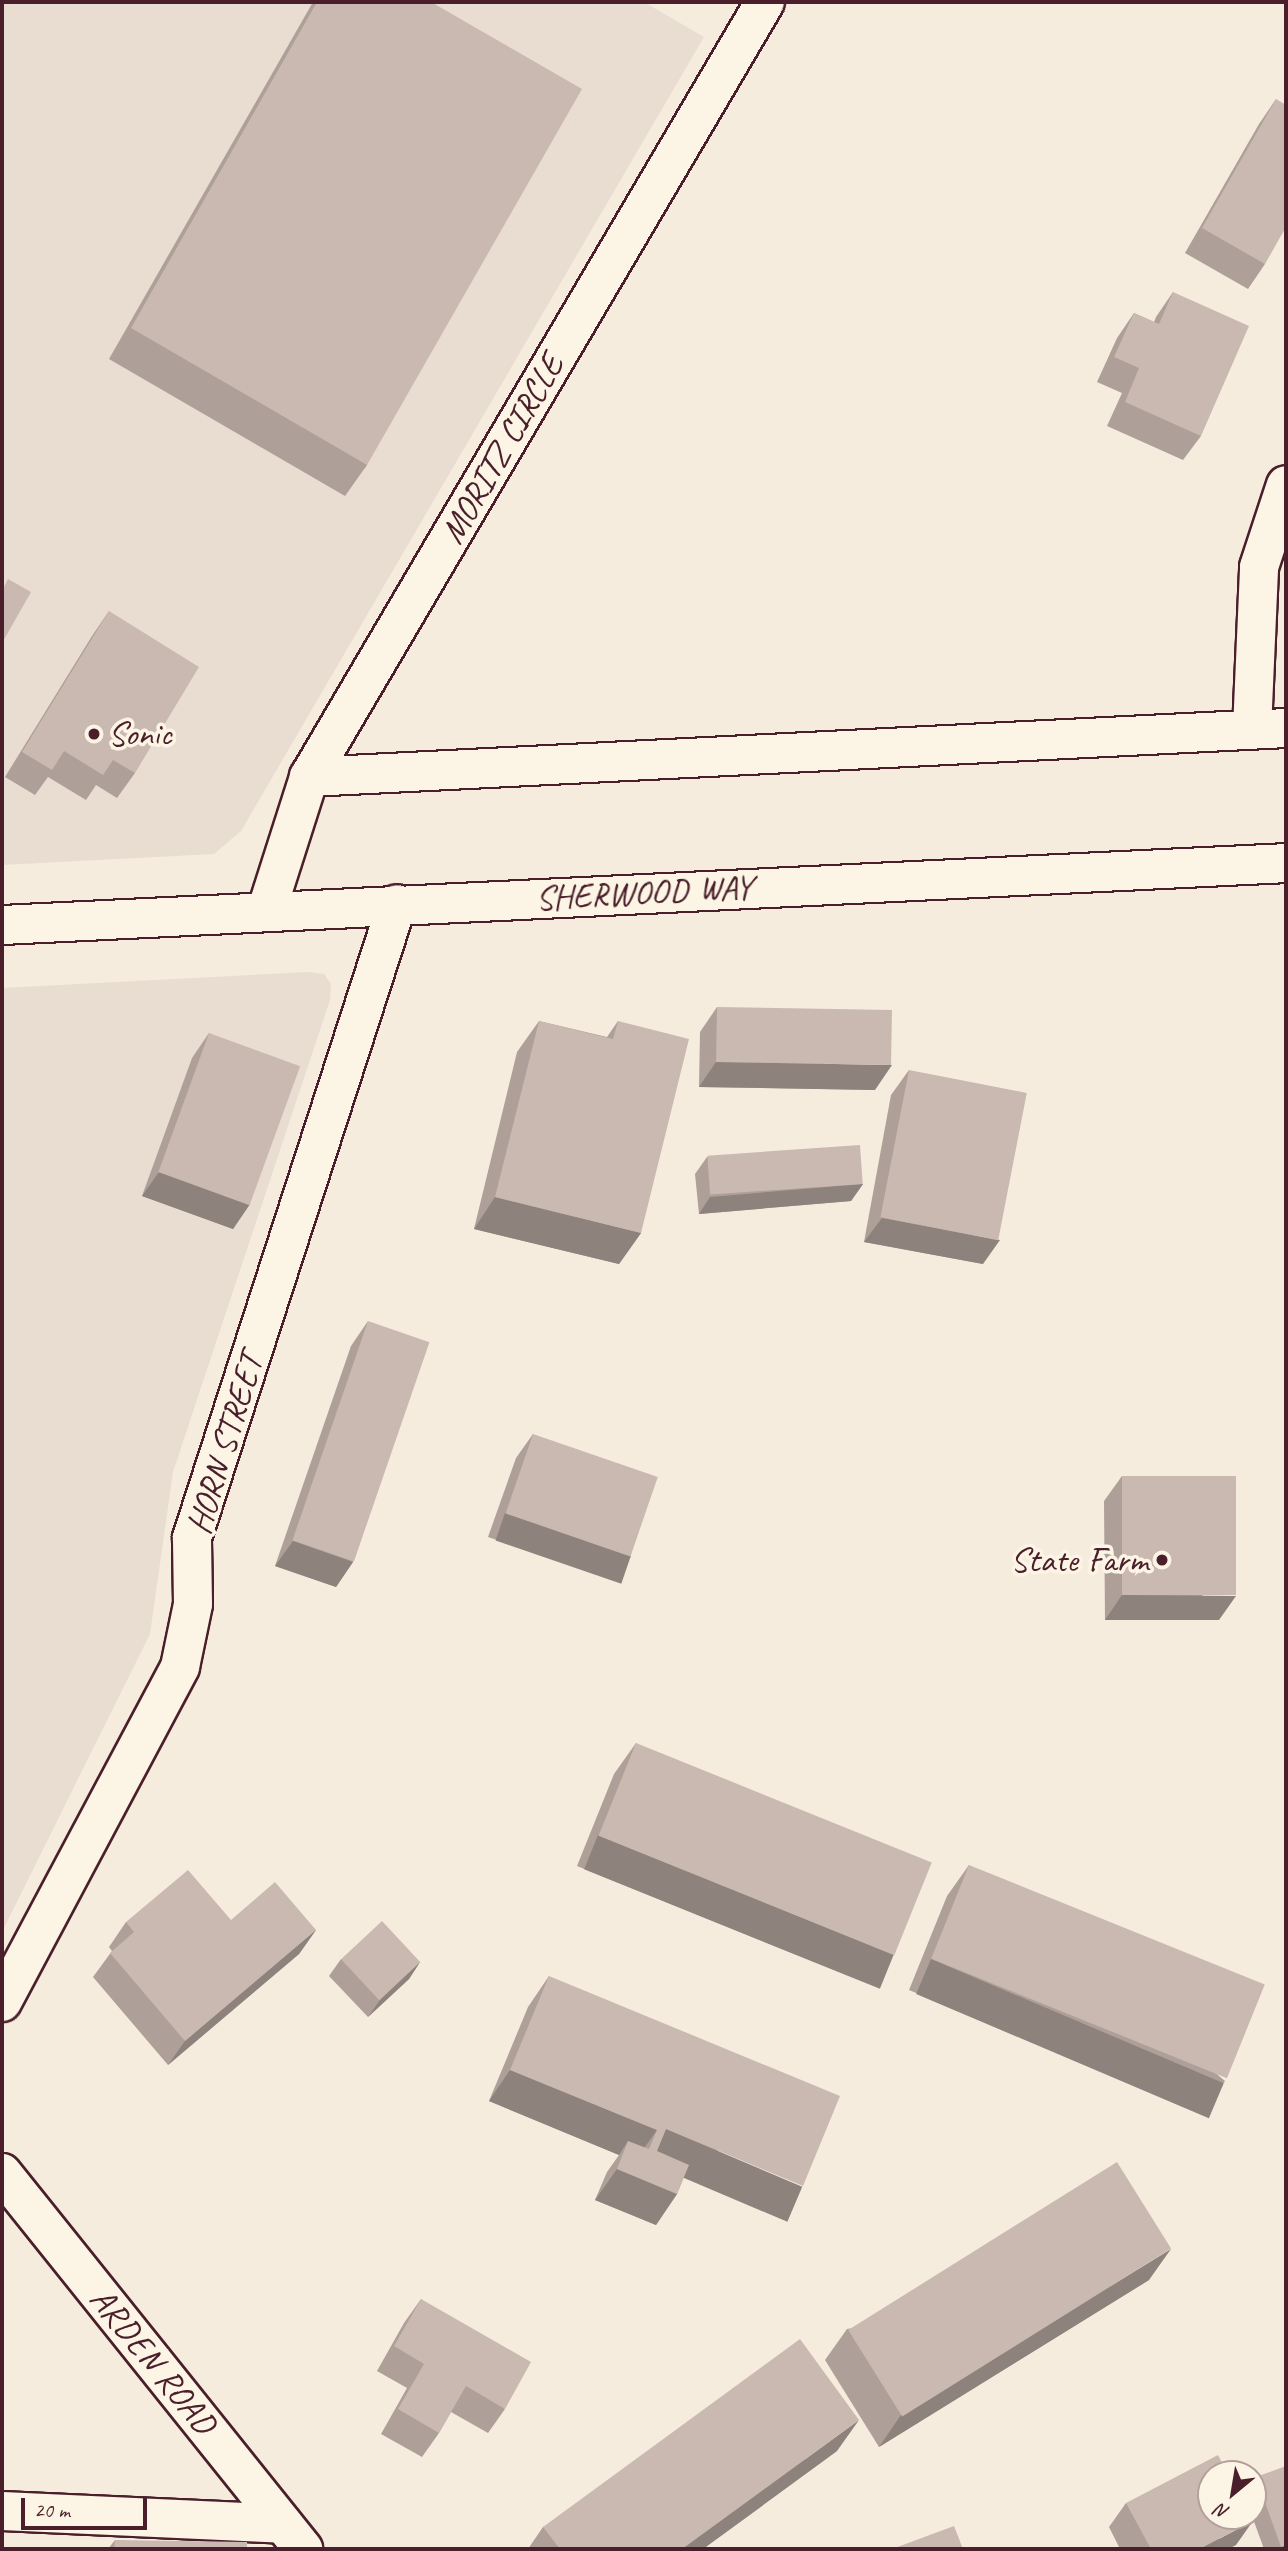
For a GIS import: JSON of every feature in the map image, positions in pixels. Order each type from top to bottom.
[{"type":"street","name":"MORITZ CIRCLE","points":[[267,909],[309,777],[765,2]]},
{"type":"street","points":[[309,777],[1269,729],[1259,567],[1286,485]]},
{"type":"street","name":"SHERWOOD WAY","points":[[2,925],[267,909],[1286,863]]},
{"type":"street","name":"HORN STREET","points":[[2,2002],[180,1667],[193,1604],[192,1538],[397,904]]},
{"type":"street","name":"ARDEN ROAD","points":[[2,2173],[293,2536]]},
{"type":"street","points":[[2,2511],[293,2536]]},
{"type":"shaded area","points":[[2,2],[644,2],[704,37],[241,831],[214,854],[2,865]]},
{"type":"shaded area","points":[[308,972],[324,974],[331,984],[330,1000],[173,1472],[150,1634],[2,1932],[2,988]]},
{"type":"building","points":[[317,2],[431,2],[582,89],[367,465],[131,328]]},
{"type":"building","points":[[1276,99],[1286,105],[1286,227],[1265,264],[1202,228]]},
{"type":"building","points":[[1173,292],[1249,326],[1201,436],[1125,402],[1139,368],[1114,357],[1134,313],[1159,324]]},
{"type":"building","points":[[8,579],[31,592],[2,643],[2,591]]},
{"type":"building","name":"Sonic","points":[[109,611],[199,667],[135,773],[113,760],[103,775],[64,751],[52,770],[22,752]]},
{"type":"building","points":[[717,1007],[892,1010],[891,1065],[716,1062]]},
{"type":"building","points":[[539,1021],[613,1039],[618,1021],[689,1039],[641,1233],[495,1197]]},
{"type":"building","points":[[209,1033],[300,1066],[250,1205],[158,1172]]},
{"type":"building","points":[[909,1070],[1027,1093],[998,1240],[880,1217]]},
{"type":"building","points":[[860,1145],[863,1184],[710,1195],[707,1156]]},
{"type":"building","points":[[368,1321],[429,1342],[354,1562],[292,1540]]},
{"type":"building","points":[[533,1434],[658,1477],[630,1556],[506,1513]]},
{"type":"building","name":"State Farm","points":[[1122,1476],[1236,1476],[1236,1595],[1122,1595]]},
{"type":"building","points":[[636,1743],[932,1862],[894,1955],[599,1836]]},
{"type":"building","points":[[969,1865],[1265,1984],[1227,2078],[931,1959]]},
{"type":"building","points":[[188,1870],[231,1920],[275,1882],[316,1930],[185,2041],[110,1953],[134,1932],[126,1922]]},
{"type":"building","points":[[382,1921],[420,1962],[379,2000],[341,1959]]},
{"type":"building","points":[[549,1976],[840,2096],[803,2186],[666,2129],[657,2151],[689,2165],[677,2194],[617,2169],[628,2141],[649,2149],[657,2130],[510,2070]]},
{"type":"building","points":[[1117,2162],[1171,2249],[902,2416],[848,2330]]},
{"type":"building","points":[[421,2299],[531,2362],[505,2409],[466,2386],[439,2433],[398,2409],[424,2364],[394,2346]]},
{"type":"building","points":[[800,2339],[859,2420],[682,2549],[560,2549],[543,2527]]},
{"type":"building","points":[[1197,2466],[1197,2530],[1236,2530],[1202,2549],[1151,2549],[1126,2503]]},
{"type":"building","points":[[1286,2466],[1286,2545],[1281,2547],[1267,2508],[1267,2473]]},
{"type":"building","points":[[954,2526],[963,2549],[892,2549]]},
{"type":"building","points":[[115,2540],[247,2542],[247,2549],[114,2549]]},
{"type":"place","name":"Sonic","points":[[94,734]]},
{"type":"place","name":"State Farm","points":[[1162,1560]]}]
